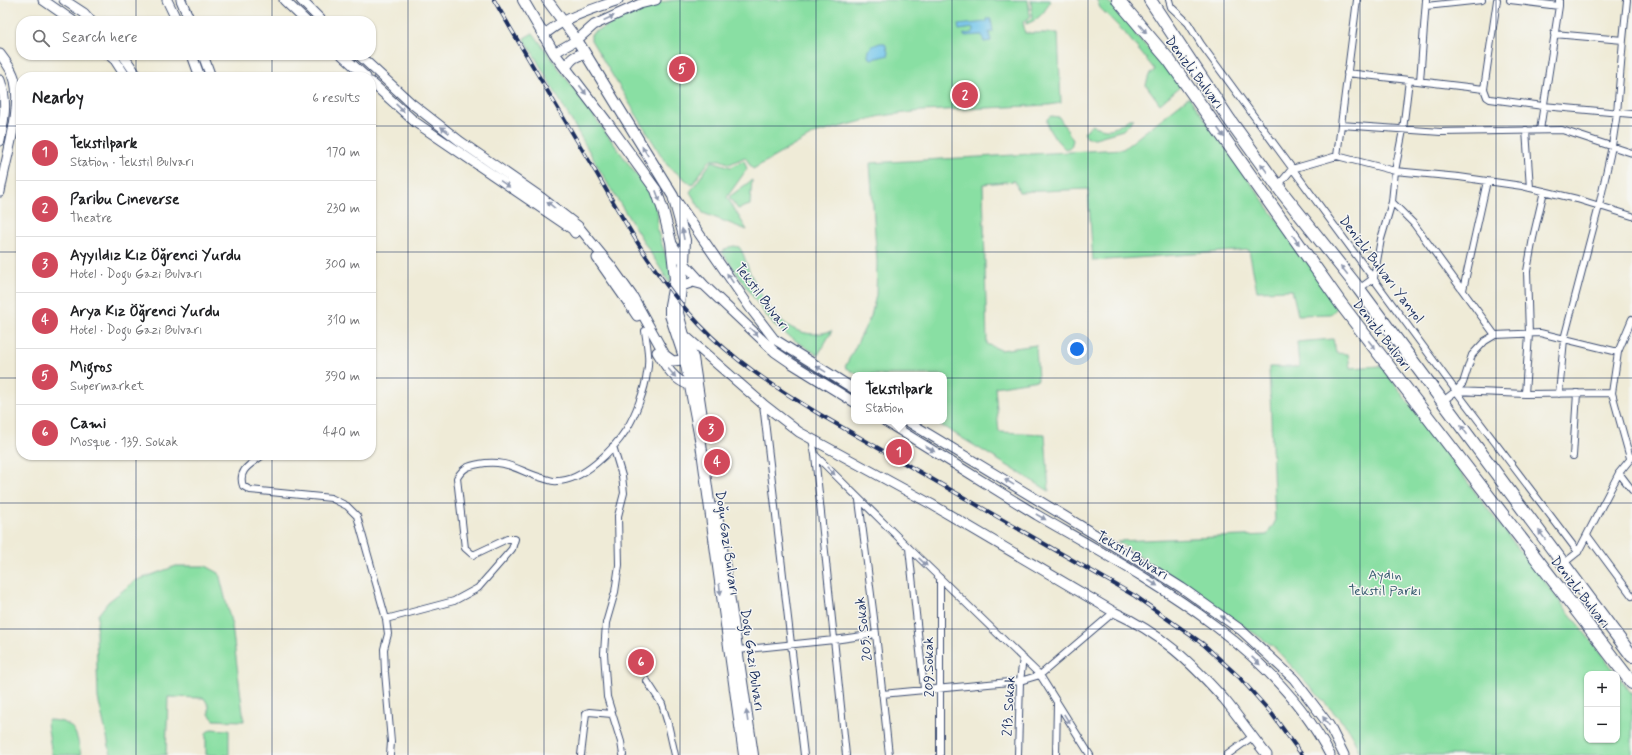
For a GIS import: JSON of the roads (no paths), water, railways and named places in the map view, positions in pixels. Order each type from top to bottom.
[{"type":"highway","name":"Denizli Bulvarı","points":[[1118,0],[1169,60],[1341,304],[1632,683]]},
{"type":"highway","name":"Denizli Bulvarı","points":[[1150,0],[1229,119],[1281,191],[1359,289],[1632,656]]},
{"type":"main road","name":"Doğu Gazi Bulvarı","points":[[522,0],[554,53],[566,67],[656,190],[664,210],[671,242],[676,279],[670,305],[670,315],[689,359],[690,384],[733,651],[744,755]]},
{"type":"main road","name":"Dogu Gazi Bulvarı","points":[[547,0],[577,40],[673,196],[684,240],[684,263],[678,313],[689,359],[733,651],[753,755]]},
{"type":"main road","points":[[566,67],[571,60],[578,55],[585,54]]},
{"type":"street","points":[[43,0],[66,16]]},
{"type":"street","points":[[64,0],[87,16]]},
{"type":"street","points":[[167,0],[175,16]]},
{"type":"street","points":[[181,0],[188,16]]},
{"type":"street","points":[[284,0],[301,16]]},
{"type":"street","points":[[300,0],[317,16]]},
{"type":"street","points":[[543,36],[553,27],[564,21],[618,0]]},
{"type":"street","points":[[554,53],[577,40],[594,25],[640,4],[656,0]]},
{"type":"street","name":"Denizli Bulvarı Yanyol","points":[[1169,0],[1171,7],[1188,23],[1205,50],[1292,169],[1456,391],[1578,552]]},
{"type":"street","points":[[1337,156],[1357,0]]},
{"type":"street","points":[[1420,81],[1426,3],[1482,0]]},
{"type":"street","points":[[1497,0],[1484,89],[1487,97],[1490,99],[1543,106],[1632,114]]},
{"type":"street","points":[[1510,0],[1559,3],[1540,130]]},
{"type":"street","points":[[1559,394],[1564,339],[1599,206],[1612,146],[1627,0]]},
{"type":"street","points":[[1554,34],[1623,40]]},
{"type":"street","points":[[0,54],[11,70],[16,86]]},
{"type":"street","points":[[115,60],[123,72]]},
{"type":"street","points":[[126,60],[135,72]]},
{"type":"street","points":[[194,60],[198,72]]},
{"type":"street","points":[[205,60],[209,72]]},
{"type":"street","points":[[347,60],[361,72]]},
{"type":"street","points":[[365,60],[411,102],[461,142],[542,198],[578,226],[611,266],[633,297],[665,355],[673,361],[689,359]]},
{"type":"street","points":[[1347,73],[1484,89]]},
{"type":"street","points":[[0,80],[4,92],[6,107],[0,140]]},
{"type":"street","points":[[1359,289],[1374,278],[1381,239],[1392,202],[1409,80]]},
{"type":"street","points":[[376,87],[415,122],[572,229],[601,262],[627,300],[662,360],[672,374],[682,383],[690,384]]},
{"type":"street","points":[[0,192],[16,109]]},
{"type":"street","points":[[1340,125],[1447,132],[1562,130],[1632,153]]},
{"type":"street","points":[[1526,130],[1530,188]]},
{"type":"street","points":[[1281,191],[1282,180],[1292,169],[1337,156],[1395,172],[1487,181],[1530,188],[1632,216]]},
{"type":"street","points":[[1463,290],[1487,181]]},
{"type":"street","points":[[1525,394],[1529,334],[1527,271],[1544,191]]},
{"type":"street","name":"Tekstil Bulvarı","points":[[673,196],[751,309],[774,339],[851,387]]},
{"type":"street","points":[[1392,202],[1414,224],[1495,335]]},
{"type":"street","name":"Tekstil Bulvarı","points":[[671,242],[684,263],[704,285],[775,352],[851,400]]},
{"type":"street","points":[[682,286],[693,282],[704,285]]},
{"type":"street","points":[[741,319],[747,316],[751,309]]},
{"type":"street","points":[[1563,564],[1578,552],[1619,473],[1631,458],[1612,393],[1618,352],[1632,319]]},
{"type":"street","points":[[386,619],[454,601],[468,594],[478,588],[512,549],[515,539],[507,539],[473,554],[465,548],[457,478],[462,469],[491,461],[515,466],[539,477],[557,481],[581,475],[607,454],[626,430],[637,407],[647,374],[648,353],[645,331]]},
{"type":"street","points":[[1443,401],[1456,391],[1463,383],[1472,355],[1486,341],[1495,335],[1540,333],[1618,352]]},
{"type":"street","points":[[684,335],[763,404],[799,432],[931,504],[1114,612],[1135,622],[1163,640],[1184,657],[1225,700],[1267,755]]},
{"type":"street","points":[[1456,391],[1525,394],[1612,393]]},
{"type":"street","points":[[1573,456],[1577,393]]},
{"type":"street","points":[[763,404],[804,755]]},
{"type":"street","name":"Tekstil Bulvarı","points":[[890,424],[1035,513],[1150,581],[1214,625],[1256,661],[1288,693],[1320,734],[1330,755]]},
{"type":"street","name":"Tekstil Bulvarı","points":[[912,424],[1152,569],[1182,588],[1241,630],[1294,680],[1329,725],[1344,755]]},
{"type":"street","points":[[812,439],[815,454],[846,755]]},
{"type":"street","points":[[613,446],[622,476],[624,493],[618,516],[619,565],[615,592],[606,623],[604,653],[607,697],[621,742],[623,755]]},
{"type":"street","points":[[815,454],[859,500],[1040,675],[1090,755]]},
{"type":"street","points":[[256,460],[243,470],[241,479],[243,486],[250,490],[331,498],[347,506],[357,516],[386,619],[388,634],[384,649],[384,672],[391,742],[390,755]]},
{"type":"street","points":[[1619,473],[1632,490]]},
{"type":"street","name":"205. Sokak","points":[[859,500],[876,634],[889,755]]},
{"type":"street","points":[[1587,535],[1632,596]]},
{"type":"street","points":[[909,548],[924,689]]},
{"type":"street","name":"209.Sokak","points":[[940,578],[940,755]]},
{"type":"street","points":[[882,694],[1020,680],[1040,675],[1114,612]]},
{"type":"street","points":[[733,651],[876,634]]},
{"type":"street","name":"213. Sokak","points":[[1018,755],[1020,680],[1023,658]]},
{"type":"street","points":[[647,681],[662,704],[675,755]]},
{"type":"street","points":[[1056,755],[1057,702]]},
{"type":"street","points":[[581,755],[586,713],[612,714]]},
{"type":"street","points":[[1227,755],[1252,737]]},
{"type":"water","points":[[987,19],[991,19],[993,32],[989,32],[991,41],[984,42],[982,35],[964,36],[964,34],[973,33],[973,28],[959,30],[958,25],[987,22]]},
{"type":"water","points":[[880,43],[885,43],[889,55],[872,59],[868,57],[871,47]]},
{"type":"railway","points":[[494,0],[656,271],[684,307],[712,337],[741,362],[771,384],[819,414],[1135,596],[1203,644],[1239,677],[1272,714],[1302,755]]},
{"type":"place","name":"Migros","points":[[682,69]]},
{"type":"place","name":"Paribu Cineverse","points":[[965,95]]},
{"type":"place","name":"Ayyıldız Kız Öğrenci Yurdu","points":[[711,429]]},
{"type":"place","name":"Tekstilpark","points":[[899,452]]},
{"type":"place","name":"Arya Kız Öğrenci Yurdu","points":[[717,462]]},
{"type":"place","name":"Cami","points":[[641,662]]},
{"type":"park label","name":"Aydın Tekstil Parkı","points":[[1385,582]]}]
